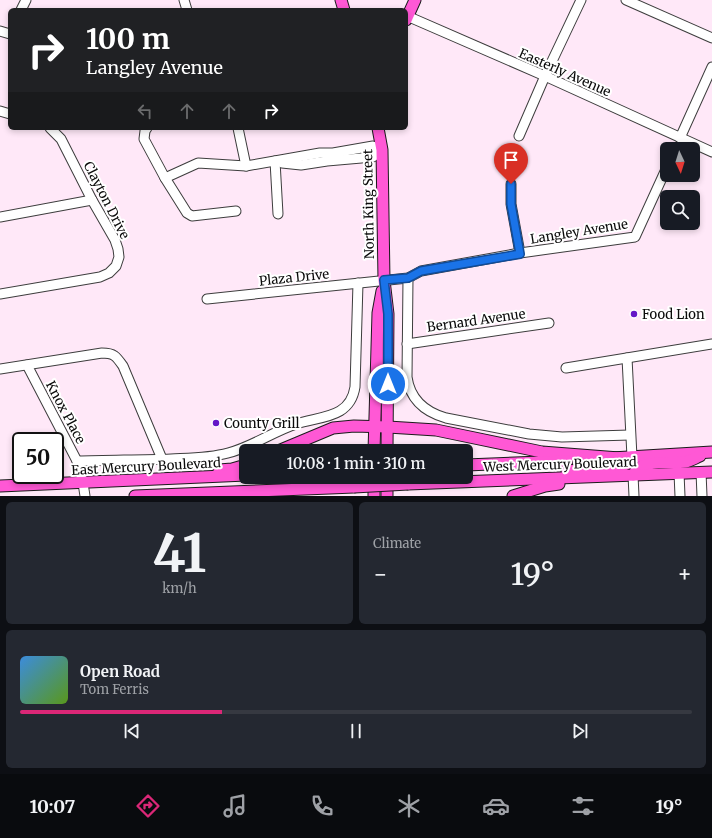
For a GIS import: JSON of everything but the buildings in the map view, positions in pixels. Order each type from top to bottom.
[{"type":"main road","points":[[408,16],[415,0]]},
{"type":"main road","name":"North King Street","points":[[378,130],[382,150],[384,280],[388,314],[387,444]]},
{"type":"main road","name":"North King Street","points":[[374,444],[378,313],[384,280]]},
{"type":"main road","points":[[295,444],[333,428],[388,426],[436,430],[542,452],[619,458]]},
{"type":"main road","points":[[633,475],[636,470],[646,465],[690,461],[710,452]]},
{"type":"main road","name":"West Mercury Boulevard","points":[[473,465],[710,452]]},
{"type":"main road","points":[[546,478],[570,470],[622,466],[629,463],[632,457]]},
{"type":"main road","points":[[129,481],[188,471],[232,469],[239,467]]},
{"type":"main road","name":"West Mercury Boulevard","points":[[181,495],[712,472]]},
{"type":"main road","points":[[513,496],[545,486],[621,475]]},
{"type":"main road","name":"East Mercury Boulevard","points":[[0,486],[239,476]]},
{"type":"main road","points":[[374,484],[374,496]]},
{"type":"main road","points":[[387,484],[387,496]]},
{"type":"main road","points":[[135,496],[200,496]]},
{"type":"street","points":[[519,136],[545,76],[581,0]]},
{"type":"street","points":[[626,0],[712,38]]},
{"type":"street","name":"Easterly Avenue","points":[[408,18],[545,76],[712,152]]},
{"type":"street","points":[[680,138],[712,67]]},
{"type":"street","name":"Clayton Drive","points":[[0,294],[100,277],[109,273],[116,266],[119,257],[118,249],[61,139],[54,130]]},
{"type":"street","points":[[146,130],[144,138],[165,178],[186,213],[192,216],[236,211]]},
{"type":"street","points":[[238,130],[246,166]]},
{"type":"street","points":[[165,178],[198,163],[246,166],[320,153],[333,153],[373,146],[382,150]]},
{"type":"street","points":[[275,161],[278,214]]},
{"type":"street","name":"Langley Avenue","points":[[384,280],[408,278],[421,271],[520,254],[635,237],[660,182]]},
{"type":"street","points":[[511,184],[511,204],[520,254]]},
{"type":"street","points":[[0,217],[92,200]]},
{"type":"street","points":[[408,278],[407,377],[411,391],[422,406],[435,415],[446,418],[528,434],[562,437],[630,434]]},
{"type":"street","name":"Plaza Drive","points":[[207,299],[384,280]]},
{"type":"street","points":[[77,460],[209,458],[252,445],[285,428],[328,416],[345,408],[353,397],[355,387],[358,283]]},
{"type":"street","name":"Bernard Avenue","points":[[407,344],[549,323]]},
{"type":"street","points":[[566,368],[712,344]]},
{"type":"street","points":[[0,368],[102,353],[110,353],[117,356],[123,366],[162,459]]},
{"type":"street","points":[[627,358],[632,457]]},
{"type":"street","name":"Knox Place","points":[[27,365],[77,460],[85,496]]},
{"type":"street","points":[[701,472],[702,496]]},
{"type":"street","points":[[679,473],[680,496]]},
{"type":"street","points":[[626,496],[634,496],[633,475]]},
{"type":"place","name":"Food Lion","points":[[634,314]]},
{"type":"place","name":"County Grill","points":[[216,423]]},
{"type":"route","points":[[388,384],[388,314],[384,280],[408,278],[421,271],[520,254],[511,204],[511,184]]}]
